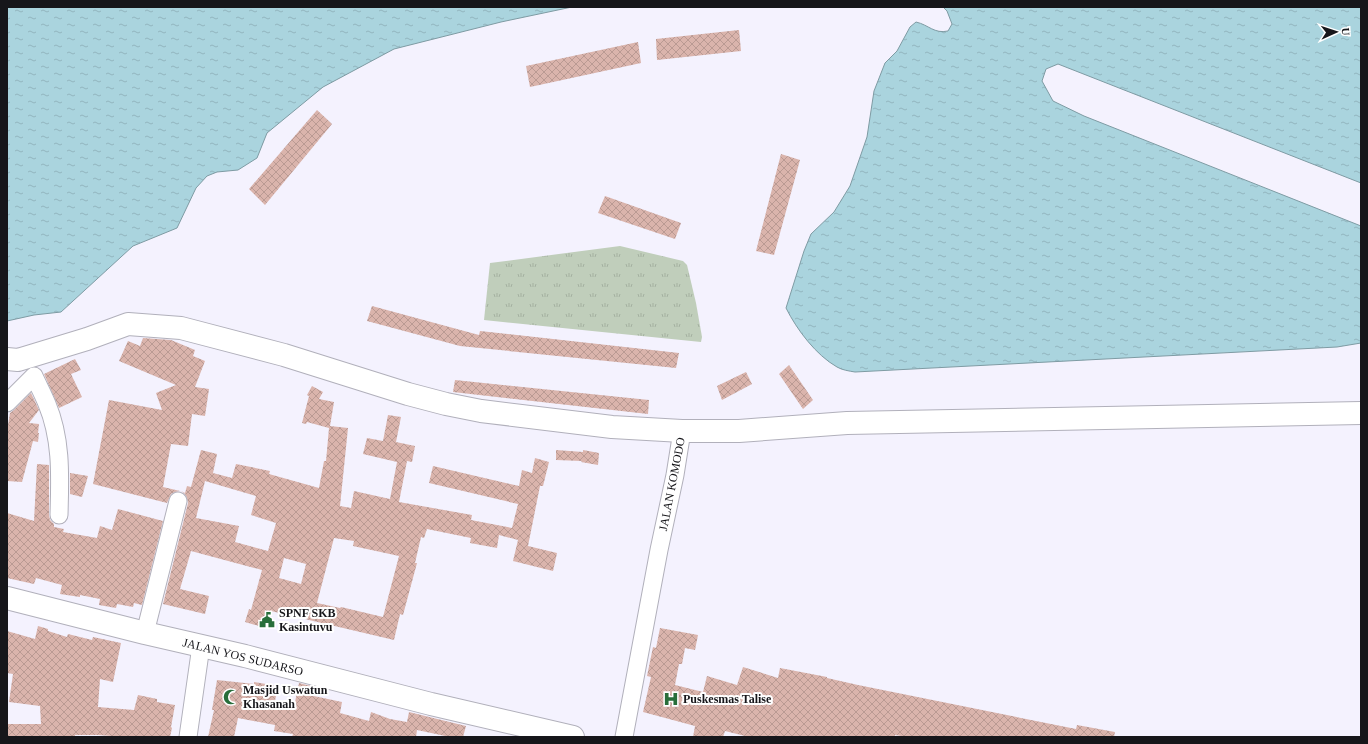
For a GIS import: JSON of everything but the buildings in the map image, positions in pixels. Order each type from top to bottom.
[{"type":"main road","name":"JALAN KOMODO","points":[[7,359],[18,360],[128,324],[181,328],[284,356],[408,394],[446,404],[481,411],[612,427],[682,431]]},
{"type":"main road","points":[[682,431],[739,430],[847,423],[1361,413]]},
{"type":"main road","name":"JALAN YOS SUDARSO","points":[[7,598],[145,633],[245,656],[431,704],[573,737]]},
{"type":"street","points":[[7,403],[34,376],[47,404],[58,447],[60,461],[59,514]]},
{"type":"street","name":"JALAN KOMODO","points":[[624,737],[659,550],[675,475],[682,431]]},
{"type":"street","points":[[145,633],[178,501]]},
{"type":"street","points":[[188,737],[201,646]]},
{"type":"green space","points":[[620,246],[683,261],[687,265],[696,303],[702,337],[701,342],[484,320],[490,263]]},
{"type":"water","points":[[7,7],[572,7],[501,22],[394,49],[323,87],[267,133],[257,158],[238,170],[217,172],[207,176],[196,188],[177,228],[133,246],[61,312],[34,315],[7,321]]},
{"type":"water","points":[[943,7],[1361,7],[1361,183],[1058,64],[1046,69],[1042,81],[1053,101],[1084,116],[1361,226],[1361,343],[1337,347],[855,372],[841,369],[829,362],[801,333],[786,308],[804,251],[811,234],[834,212],[850,186],[867,137],[874,91],[885,63],[897,51],[910,27],[916,22],[935,30],[943,32],[948,31],[952,24],[947,11]]},
{"type":"place","name":"SPNF SKB Kasintuvu","points":[[267,620]]},
{"type":"place","name":"Masjid Uswatun Khasanah","points":[[231,697]]},
{"type":"place","name":"Puskesmas Talise","points":[[671,699]]}]
